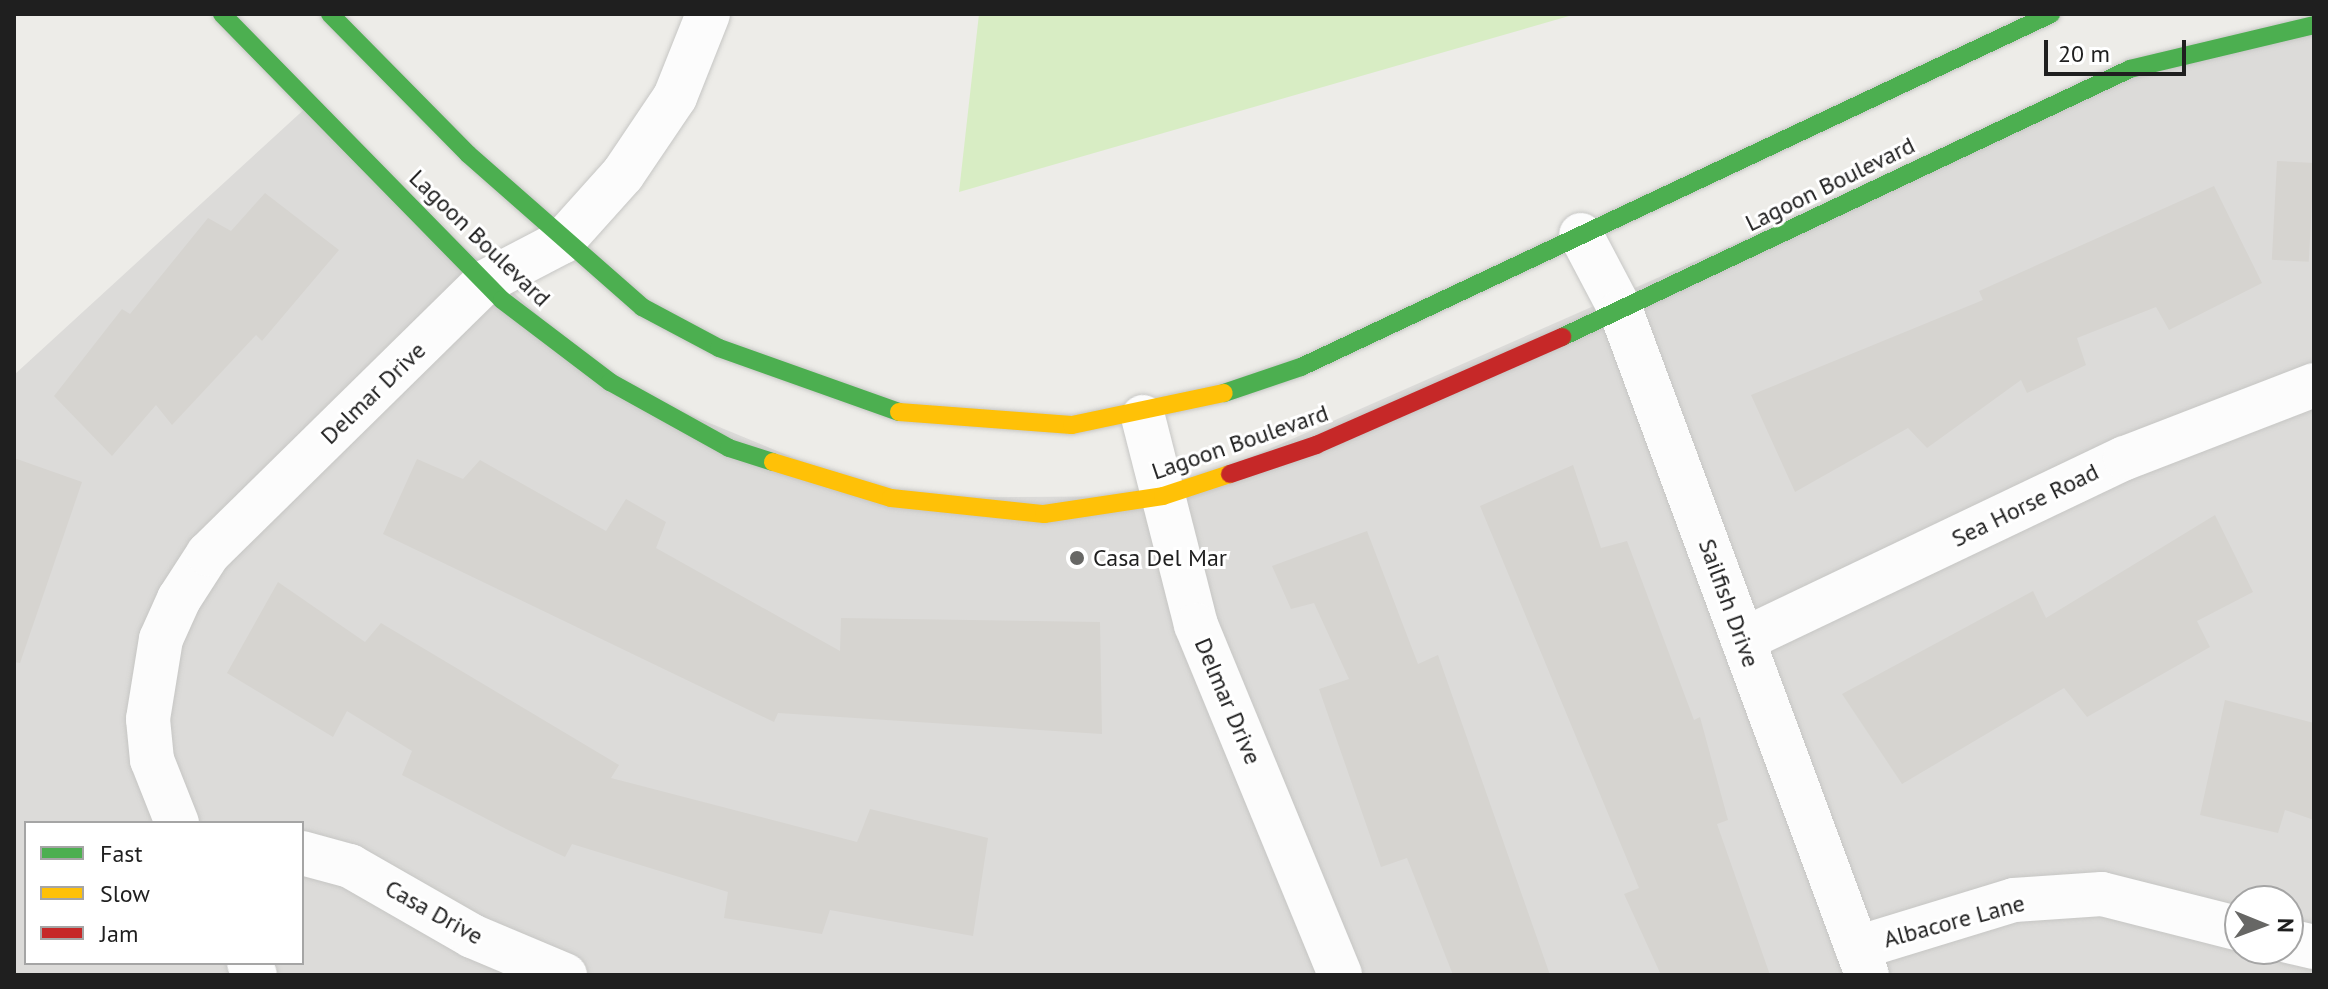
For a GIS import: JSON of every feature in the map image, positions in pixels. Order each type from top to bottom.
[{"type":"street","name":"Lagoon Boulevard","points":[[222,14],[485,282],[610,382],[729,448],[891,498],[1044,514],[1163,496],[1316,445],[1621,311],[2130,69],[2314,25]]},
{"type":"street","name":"Lagoon Boulevard","points":[[330,14],[562,242],[642,307],[719,348],[855,401],[988,424],[1143,417],[1277,377],[2051,14]]},
{"type":"street","name":"Delmar Drive","points":[[176,821],[152,760],[148,719],[161,639],[179,599],[208,554],[485,282],[562,242],[623,174],[675,97],[708,14]]},
{"type":"street","name":"Sailfish Drive","points":[[1581,235],[1621,311],[1862,962]]},
{"type":"street","name":"Sea Horse Road","points":[[1743,640],[2125,458],[2314,385]]},
{"type":"street","name":"Delmar Drive","points":[[1143,417],[1196,625],[1340,975]]},
{"type":"street","name":"Casa Drive","points":[[304,854],[350,866],[472,936],[565,975]]},
{"type":"street","name":"Albacore Lane","points":[[1862,962],[2014,900],[2102,894],[2224,925]]},
{"type":"shaded area","points":[[2314,25],[2314,975],[14,975],[14,375],[310,104],[610,382],[891,498],[1163,496],[2070,96]]},
{"type":"green space","points":[[979,14],[1576,14],[959,192]]},
{"type":"building","points":[[2277,161],[2314,163],[2309,262],[2272,260]]},
{"type":"building","points":[[2214,186],[2262,283],[2169,330],[2156,307],[2077,338],[2086,365],[2027,393],[2021,380],[1927,448],[1908,428],[1795,492],[1751,395],[1983,300],[1979,291]]},
{"type":"building","points":[[265,193],[339,250],[262,341],[256,335],[172,425],[156,405],[112,456],[54,396],[122,309],[130,314],[208,218],[231,231]]},
{"type":"building","points":[[14,458],[82,482],[20,663],[14,662]]},
{"type":"building","points":[[417,459],[463,479],[480,460],[606,531],[626,499],[666,522],[656,548],[840,651],[841,618],[1100,622],[1102,734],[778,713],[774,722],[383,534]]},
{"type":"building","points":[[1573,465],[1601,548],[1627,541],[1694,720],[1700,717],[1728,820],[1717,824],[1770,975],[1661,975],[1624,894],[1639,888],[1480,506]]},
{"type":"building","points":[[2215,515],[2253,592],[2197,621],[2210,647],[2087,717],[2064,688],[1902,784],[1842,694],[2033,591],[2046,618]]},
{"type":"building","points":[[1367,531],[1418,664],[1438,655],[1550,975],[1453,975],[1407,858],[1381,867],[1319,689],[1349,679],[1314,603],[1291,609],[1272,566]]},
{"type":"building","points":[[278,582],[365,642],[381,623],[619,765],[611,778],[857,842],[870,809],[988,838],[973,936],[830,910],[822,934],[724,918],[728,892],[572,844],[565,857],[510,831],[402,775],[412,751],[347,711],[333,737],[227,673]]},
{"type":"building","points":[[2225,700],[2314,723],[2314,820],[2285,810],[2278,833],[2200,815]]},
{"type":"traffic: fast","points":[[222,14],[502,300],[610,382],[729,448],[773,462]]},
{"type":"traffic: fast","points":[[330,14],[468,154],[642,307],[719,348],[899,412]]},
{"type":"traffic: fast","points":[[1224,393],[1301,367],[2051,14]]},
{"type":"traffic: fast","points":[[1562,337],[2130,69],[2314,25]]},
{"type":"traffic: slow","points":[[899,412],[1072,425],[1224,393]]},
{"type":"traffic: slow","points":[[773,462],[891,498],[1044,514],[1163,496],[1230,474]]},
{"type":"traffic: jam","points":[[1230,474],[1316,445],[1562,337]]},
{"type":"place","name":"Casa Del Mar","points":[[1077,558]]}]
